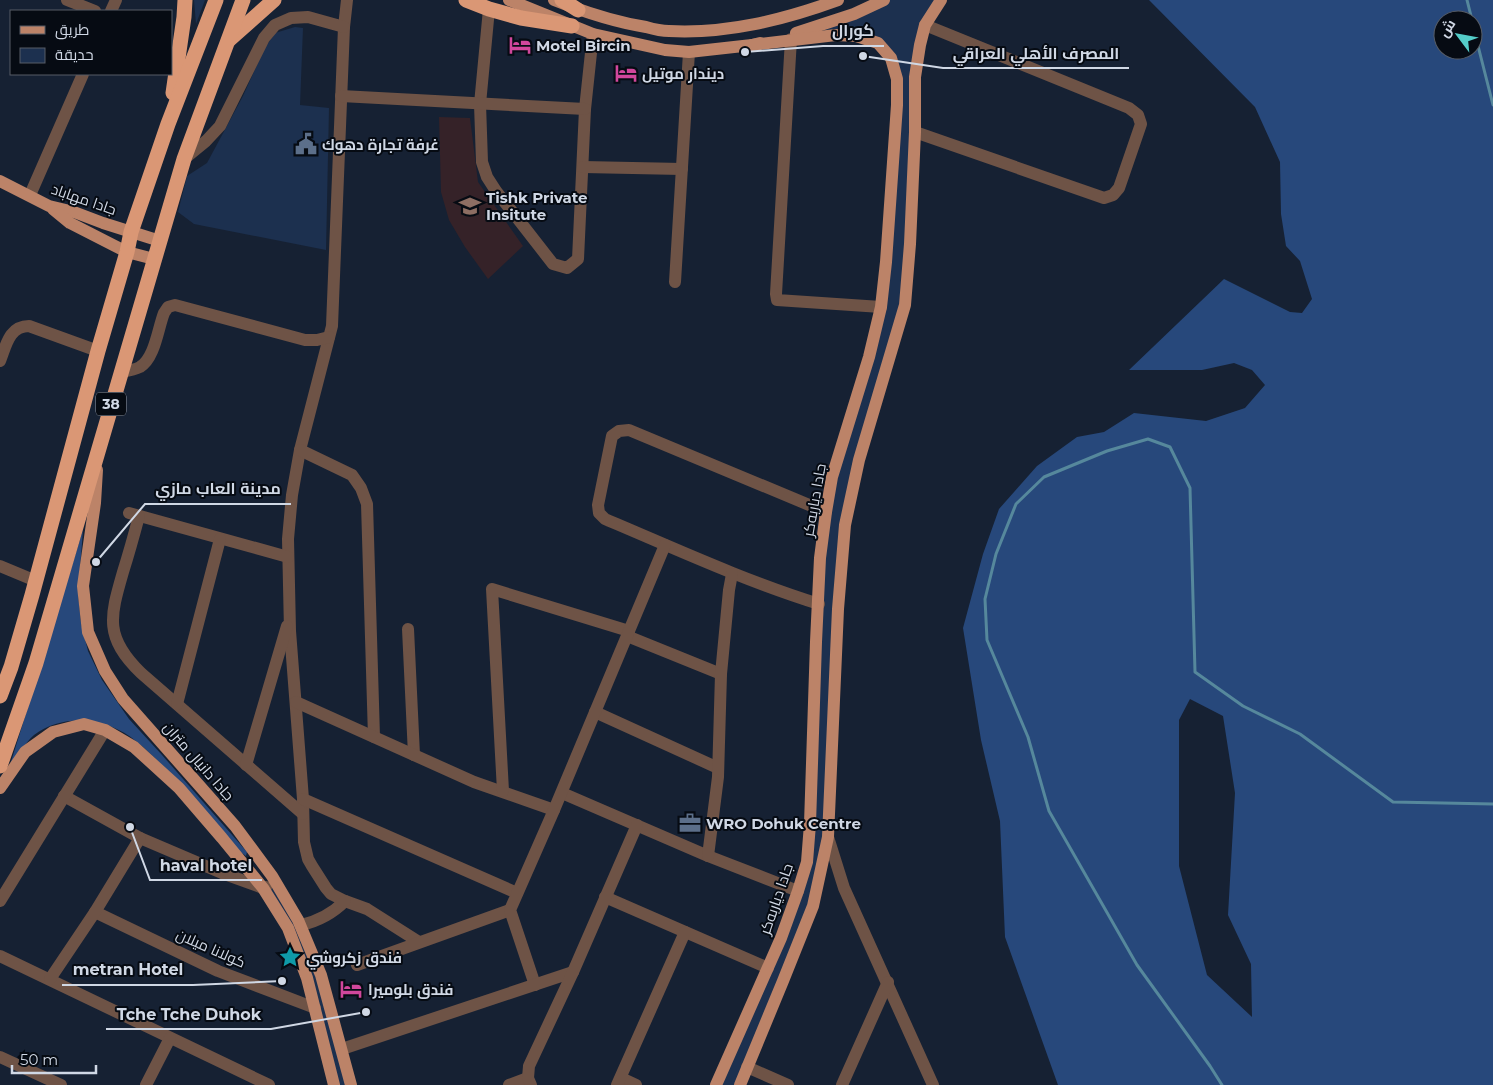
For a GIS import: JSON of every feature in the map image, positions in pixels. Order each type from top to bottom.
[{"type":"highway","points":[[168,124],[178,64],[185,0]]},
{"type":"highway","name":"38","points":[[0,696],[11,667],[36,580],[131,232],[168,124],[216,0]]},
{"type":"highway","name":"38","points":[[0,766],[36,663],[184,159],[243,0]]},
{"type":"highway","points":[[226,42],[274,0]]},
{"type":"highway","points":[[466,0],[521,18],[572,26]]},
{"type":"highway","points":[[562,0],[578,10]]},
{"type":"main road","points":[[509,0],[593,34],[665,50],[689,52],[752,45],[814,28],[854,14],[884,0]]},
{"type":"main road","points":[[554,0],[578,10],[621,23],[667,31],[708,31],[754,25],[805,12],[838,0]]},
{"type":"main road","points":[[740,1085],[813,906],[828,837],[838,609],[845,525],[859,460],[904,305],[910,244],[915,76],[920,45],[926,25],[941,0]]},
{"type":"main road","name":"جادا دیاربه‌كر","points":[[716,1085],[768,968],[798,891],[807,862],[820,558],[832,476],[869,358],[881,307],[897,105],[897,79],[891,58],[878,43],[856,36],[836,35],[752,45]]},
{"type":"main road","name":"جادا مهاباد","points":[[0,181],[49,206],[74,212],[160,241]]},
{"type":"main road","points":[[892,183],[912,184]]},
{"type":"main road","points":[[49,206],[70,223],[127,252],[154,259]]},
{"type":"main road","name":"جادا دانيال متران","points":[[98,448],[95,503],[82,586],[88,632],[105,671],[123,700],[195,779],[234,826],[275,881],[300,925],[321,975],[351,1085]]},
{"type":"main road","points":[[0,788],[26,752],[53,732],[84,724],[105,730],[134,747],[178,788],[263,888],[288,928],[307,978],[334,1085]]},
{"type":"street","points":[[67,0],[92,10]]},
{"type":"street","points":[[347,0],[344,28],[333,312],[329,337],[300,450],[289,517],[290,617],[303,799],[304,842],[312,866],[331,894],[367,909],[418,942]]},
{"type":"street","points":[[489,9],[480,104],[482,162],[487,177],[553,264],[567,268],[578,259],[585,109],[593,34]]},
{"type":"street","points":[[184,159],[206,141],[220,126],[264,38],[275,25],[291,18],[308,17],[344,28]]},
{"type":"street","points":[[914,132],[1104,198],[1113,195],[1119,188],[1141,124],[1138,115],[1129,108],[926,25]]},
{"type":"street","points":[[791,39],[777,300],[881,307]]},
{"type":"street","points":[[675,282],[689,52]]},
{"type":"street","points":[[30,195],[83,75]]},
{"type":"street","points":[[341,96],[585,109]]},
{"type":"street","points":[[583,167],[682,169]]},
{"type":"street","points":[[121,372],[140,367],[148,358],[164,313],[168,307],[175,305],[305,340],[329,337]]},
{"type":"street","points":[[0,361],[10,334],[23,326],[29,326],[98,351]]},
{"type":"street","points":[[819,604],[776,591],[732,574],[605,519],[599,513],[598,505],[612,436],[620,431],[630,430],[826,512]]},
{"type":"street","points":[[300,450],[352,475],[361,488],[367,504],[374,737]]},
{"type":"street","points":[[288,557],[134,515],[115,600],[113,630],[120,648],[132,664],[303,814]]},
{"type":"street","points":[[177,704],[220,538]]},
{"type":"street","points":[[535,985],[510,910],[562,793],[665,545]]},
{"type":"street","points":[[0,566],[36,580]]},
{"type":"street","points":[[708,856],[718,768],[722,674],[732,574]]},
{"type":"street","points":[[503,791],[492,590],[628,633],[722,674]]},
{"type":"street","points":[[246,765],[290,617]]},
{"type":"street","points":[[408,629],[414,755]]},
{"type":"street","points":[[296,702],[474,782],[554,810]]},
{"type":"street","points":[[595,712],[718,768]]},
{"type":"street","points":[[0,901],[105,730]]},
{"type":"street","points":[[562,793],[708,856],[798,891]]},
{"type":"street","points":[[64,796],[140,838],[222,873],[263,888],[275,881]]},
{"type":"street","points":[[303,799],[517,893]]},
{"type":"street","points":[[509,1085],[530,1082],[529,1066],[573,972],[637,824]]},
{"type":"street","points":[[828,837],[844,888],[933,1085]]},
{"type":"street","points":[[50,979],[95,912],[140,838]]},
{"type":"street","points":[[605,897],[768,968]]},
{"type":"street","points":[[300,925],[325,917],[345,901]]},
{"type":"street","points":[[357,965],[510,910]]},
{"type":"street","name":"كولانا ميلان","points":[[95,912],[218,970],[315,1008]]},
{"type":"street","points":[[636,1085],[619,1081],[685,932]]},
{"type":"street","points":[[0,956],[269,1085]]},
{"type":"street","points":[[342,1049],[573,972]]},
{"type":"street","points":[[842,1085],[888,982]]},
{"type":"street","points":[[146,1085],[170,1038]]},
{"type":"street","points":[[0,1057],[61,1085]]},
{"type":"street","points":[[747,1067],[788,1085]]},
{"type":"shaded area","points":[[1149,0],[1493,0],[1493,1085],[1058,1085],[1005,937],[1000,821],[981,740],[963,628],[983,554],[999,509],[1037,466],[1077,437],[1104,432],[1134,413],[1206,421],[1245,408],[1265,385],[1252,370],[1234,363],[1202,370],[1129,370],[1224,279],[1290,312],[1302,313],[1312,299],[1300,261],[1286,246],[1281,214],[1280,162],[1255,107]],"holes":[[[1190,699],[1223,716],[1235,793],[1228,915],[1251,964],[1252,1017],[1207,975],[1179,866],[1179,720]]]},
{"type":"shaded area","name":"Tishk Private Insitute","points":[[439,117],[470,118],[478,182],[523,246],[488,279],[465,247],[449,220],[441,192]]},
{"type":"shaded area","points":[[83,530],[78,594],[81,623],[88,651],[102,680],[129,719],[247,852],[246,856],[239,851],[150,753],[126,734],[113,728],[87,721],[59,723],[34,735],[10,765]]},
{"type":"green space","points":[[194,0],[205,0],[196,24]]},
{"type":"green space","points":[[888,0],[941,0],[920,45],[905,305],[845,525],[828,837],[813,906],[740,1085],[716,1085],[807,862],[826,512],[881,307],[897,79],[878,43],[814,28]]},
{"type":"green space","points":[[295,27],[303,28],[300,105],[329,108],[326,250],[194,224],[178,212],[187,176],[207,163],[243,96],[264,49],[275,33]]},
{"type":"green space","points":[[275,883],[301,929],[349,1085],[336,1085],[307,973],[265,889]]},
{"type":"waterway","points":[[1467,0],[1470,10]]},
{"type":"waterway","points":[[1482,60],[1493,105]]},
{"type":"waterway","points":[[1222,1085],[1137,965],[1049,811],[1028,737],[987,640],[985,599],[996,554],[1016,504],[1044,477],[1107,451],[1148,439],[1170,447],[1190,488],[1195,672],[1243,706],[1300,734],[1393,802],[1493,804]]},
{"type":"place","name":"Motel Bircin","points":[[520,45]]},
{"type":"place","name":"كورال","points":[[745,52]]},
{"type":"place","name":"المصرف الأهلي العراقي","points":[[863,56]]},
{"type":"place","name":"ديندار موتيل","points":[[626,73]]},
{"type":"place","name":"غرفة تجارة دهوك","points":[[306,144]]},
{"type":"place","name":"Tishk Private Insitute","points":[[470,206]]},
{"type":"place","name":"مدينة العاب مازي","points":[[96,562]]},
{"type":"place","name":"WRO Dohuk Centre","points":[[690,823]]},
{"type":"place","name":"haval hotel","points":[[130,827]]},
{"type":"place","name":"فندق زكروشي","points":[[290,957]]},
{"type":"place","name":"metran Hotel","points":[[282,981]]},
{"type":"place","name":"فندق بلوميرا","points":[[351,989]]},
{"type":"place","name":"Tche Tche Duhok","points":[[366,1012]]}]
